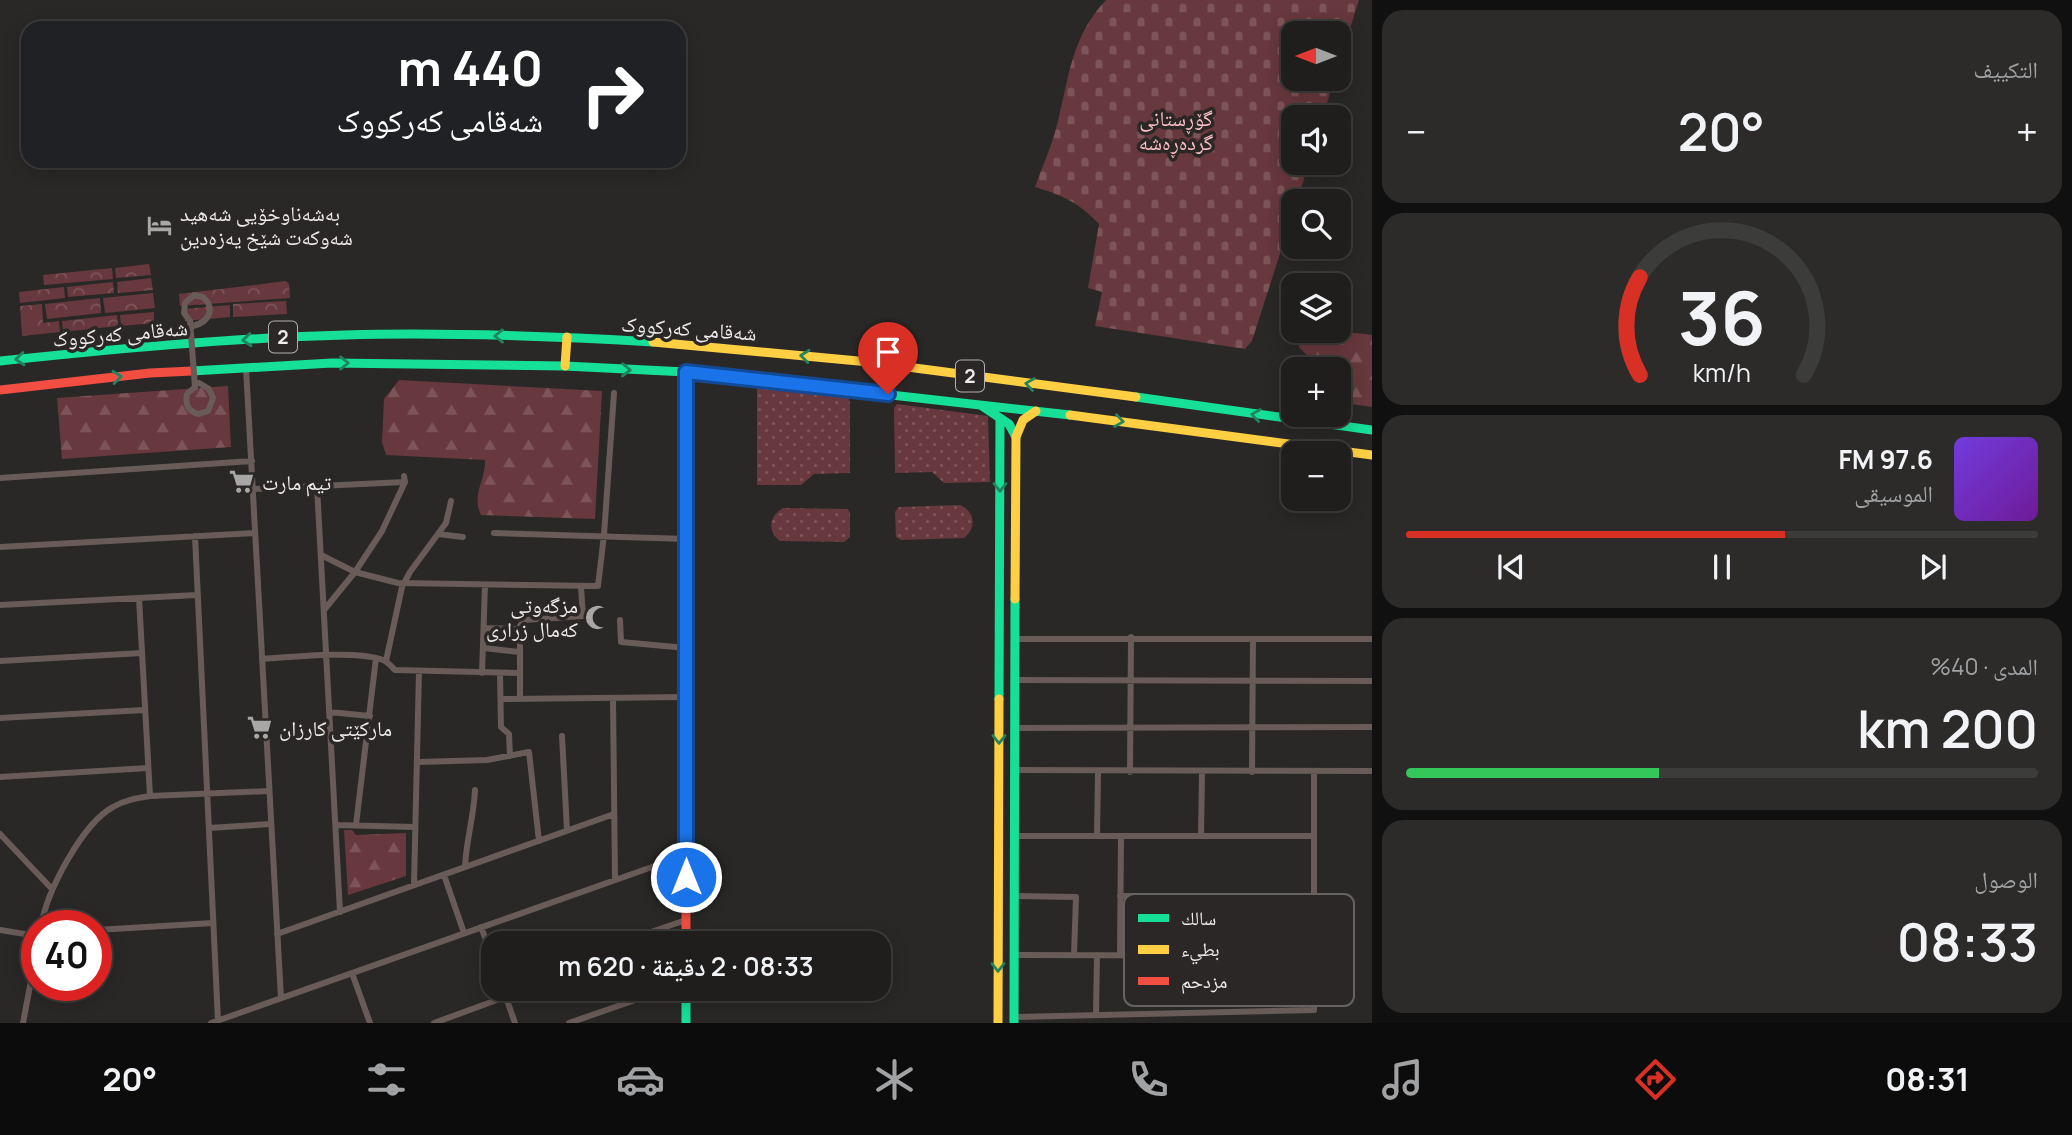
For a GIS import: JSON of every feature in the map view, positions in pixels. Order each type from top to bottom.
[{"type":"main road","name":"شەقامی کەرکووک","points":[[0,361],[269,338],[371,335],[567,337],[720,346],[1372,430]]},
{"type":"main road","points":[[565,366],[567,337]]},
{"type":"main road","name":"شەقامی کەرکووک","points":[[0,390],[246,366],[371,363],[565,366],[686,372],[1037,411],[1372,455]]},
{"type":"main road","points":[[686,372],[686,931]]},
{"type":"main road","points":[[981,405],[1009,424],[1016,436]]},
{"type":"main road","points":[[1014,1020],[1016,436],[1023,420],[1037,411]]},
{"type":"main road","points":[[998,1023],[1000,419]]},
{"type":"main road","points":[[999,707],[1014,707]]},
{"type":"main road","points":[[999,910],[1014,911]]},
{"type":"main road","points":[[686,1001],[686,1023]]},
{"type":"street","points":[[193,326],[204,322],[210,314],[209,304],[203,297],[194,295],[185,303],[184,313],[190,321],[195,387],[187,394],[186,404],[188,409],[199,414],[208,411],[213,402],[212,393],[199,383]]},
{"type":"street","points":[[246,366],[281,998]]},
{"type":"street","points":[[321,555],[355,572],[403,584],[598,586],[614,393]]},
{"type":"street","points":[[0,478],[252,461]]},
{"type":"street","points":[[253,489],[405,479],[382,531],[355,572],[324,610]]},
{"type":"street","points":[[317,486],[340,912]]},
{"type":"street","points":[[386,661],[403,584],[446,523],[451,501]]},
{"type":"street","points":[[0,547],[255,533]]},
{"type":"street","points":[[494,533],[686,539]]},
{"type":"street","points":[[438,534],[463,537]]},
{"type":"street","points":[[195,536],[213,923],[214,1022],[686,855]]},
{"type":"street","points":[[482,673],[485,585]]},
{"type":"street","points":[[520,699],[519,629],[524,621],[583,616],[581,587]]},
{"type":"street","points":[[0,606],[197,595]]},
{"type":"street","points":[[139,598],[150,796]]},
{"type":"street","points":[[620,620],[621,642],[686,648]]},
{"type":"street","points":[[484,628],[519,629]]},
{"type":"street","points":[[1130,772],[1131,638]]},
{"type":"street","points":[[1015,639],[1372,639]]},
{"type":"street","points":[[1252,772],[1253,639]]},
{"type":"street","points":[[484,648],[519,652]]},
{"type":"street","points":[[0,661],[142,653]]},
{"type":"street","points":[[262,659],[326,655],[376,658],[386,661],[395,670],[520,673]]},
{"type":"street","points":[[356,825],[376,658]]},
{"type":"street","points":[[414,885],[419,671]]},
{"type":"street","points":[[500,673],[501,727],[509,734],[510,756]]},
{"type":"street","points":[[1014,680],[1372,681]]},
{"type":"street","points":[[501,699],[686,697]]},
{"type":"street","points":[[612,698],[615,879]]},
{"type":"street","points":[[0,718],[144,710]]},
{"type":"street","points":[[329,712],[370,716]]},
{"type":"street","points":[[1014,728],[1372,727]]},
{"type":"street","points":[[562,736],[567,830]]},
{"type":"street","points":[[418,762],[487,760],[529,752],[539,841]]},
{"type":"street","points":[[0,776],[148,768]]},
{"type":"street","points":[[1014,770],[1372,771]]},
{"type":"street","points":[[1097,836],[1098,772]]},
{"type":"street","points":[[1201,836],[1202,772]]},
{"type":"street","points":[[1314,772],[1314,894]]},
{"type":"street","points":[[465,867],[467,843],[474,816],[475,790]]},
{"type":"street","points":[[46,910],[52,889],[81,840],[102,815],[121,803],[150,796],[269,791]]},
{"type":"street","points":[[277,934],[614,814]]},
{"type":"street","points":[[209,828],[271,824]]},
{"type":"street","points":[[336,825],[414,827]]},
{"type":"street","points":[[0,834],[52,889]]},
{"type":"street","points":[[1014,836],[1314,836]]},
{"type":"street","points":[[1120,955],[1121,836]]},
{"type":"street","points":[[443,875],[464,933]]},
{"type":"street","points":[[1014,896],[1076,897],[1074,955]]},
{"type":"street","points":[[654,931],[686,920]]},
{"type":"street","points":[[112,929],[213,923]]},
{"type":"street","points":[[481,927],[483,931]]},
{"type":"street","points":[[0,930],[21,933]]},
{"type":"street","points":[[1014,955],[1124,955]]},
{"type":"street","points":[[1096,1015],[1097,955]]},
{"type":"street","points":[[352,973],[370,1023]]},
{"type":"street","points":[[23,1023],[27,1001]]},
{"type":"street","points":[[434,1023],[494,1001]]},
{"type":"street","points":[[507,1001],[515,1023]]},
{"type":"street","points":[[569,1023],[632,1001]]},
{"type":"street","points":[[1014,1020],[1096,1015],[1314,1010],[1314,1006]]},
{"type":"green space","name":"گۆڕستانی گردەڕەشە","points":[[1106,0],[1359,0],[1351,25],[1351,21],[1281,21],[1281,91],[1331,91],[1326,105],[1281,105],[1281,175],[1305,175],[1301,189],[1281,189],[1281,250],[1252,341],[1245,349],[1095,326],[1102,292],[1088,288],[1099,224],[1070,201],[1035,187],[1055,133],[1078,43],[1094,14]]},
{"type":"green space","points":[[149,264],[151,275],[116,278],[115,268]]},
{"type":"green space","points":[[112,268],[113,279],[44,285],[43,275]]},
{"type":"green space","points":[[151,278],[153,290],[118,293],[117,282]]},
{"type":"green space","points":[[286,281],[289,284],[290,298],[180,306],[179,294]]},
{"type":"green space","points":[[113,282],[114,293],[68,297],[67,287]]},
{"type":"green space","points":[[64,287],[65,298],[20,303],[19,292]]},
{"type":"green space","points":[[153,293],[155,308],[105,313],[103,298]]},
{"type":"green space","points":[[100,298],[101,313],[47,319],[45,304]]},
{"type":"green space","points":[[286,301],[287,314],[233,317],[233,304]]},
{"type":"green space","points":[[42,304],[43,323],[59,321],[60,332],[22,336],[20,306]]},
{"type":"green space","points":[[230,305],[230,317],[185,321],[184,309]]},
{"type":"green space","points":[[154,312],[154,323],[121,326],[120,315]]},
{"type":"green space","points":[[117,315],[118,326],[63,332],[62,321]]},
{"type":"green space","points":[[1351,333],[1372,335],[1372,407],[1351,404],[1351,357],[1308,357],[1299,343],[1351,343]]},
{"type":"green space","points":[[399,380],[602,391],[595,519],[481,515],[478,494],[485,460],[386,455],[382,442],[384,399]]},
{"type":"green space","points":[[228,386],[231,447],[62,459],[57,398]]},
{"type":"green space","points":[[757,388],[848,397],[850,473],[814,474],[801,485],[757,485]]},
{"type":"green space","points":[[897,404],[988,416],[990,482],[944,483],[932,472],[895,473],[894,408]]},
{"type":"green space","points":[[960,505],[969,512],[973,520],[971,529],[964,538],[901,540],[896,537],[895,512],[899,507]]},
{"type":"green space","points":[[783,508],[848,509],[850,537],[844,542],[780,541],[773,533],[771,524],[778,511]]},
{"type":"green space","points":[[344,830],[352,830],[356,835],[406,833],[406,876],[348,895]]},
{"type":"traffic: fast","points":[[0,361],[172,345],[345,335],[499,335],[653,342]]},
{"type":"traffic: fast","points":[[192,371],[332,363],[565,366],[686,372],[1070,415]]},
{"type":"traffic: fast","points":[[686,372],[686,651]]},
{"type":"traffic: fast","points":[[1136,397],[1372,430]]},
{"type":"traffic: fast","points":[[982,406],[1009,424],[1016,437]]},
{"type":"traffic: fast","points":[[999,699],[1000,419]]},
{"type":"traffic: fast","points":[[1014,1023],[1015,599]]},
{"type":"traffic: fast","points":[[686,1001],[686,1023]]},
{"type":"traffic: slow","points":[[565,366],[567,337]]},
{"type":"traffic: slow","points":[[653,342],[869,362],[1136,397]]},
{"type":"traffic: slow","points":[[1015,599],[1016,437],[1023,420],[1036,411]]},
{"type":"traffic: slow","points":[[1070,415],[1372,455]]},
{"type":"traffic: slow","points":[[998,1023],[999,699]]},
{"type":"traffic: jam","points":[[0,390],[150,373],[192,371]]},
{"type":"traffic: jam","points":[[686,651],[686,931]]},
{"type":"place","name":"بەشەناوخۆیی شەهید شەوکەت شێخ یەزەدین","points":[[160,225]]},
{"type":"place","name":"تیم مارت","points":[[242,482]]},
{"type":"place","name":"مزگەوتی کەمال زراری","points":[[598,617]]},
{"type":"place","name":"مارکێتی کارزان","points":[[259,728]]},
{"type":"route","points":[[686,877],[686,372],[888,394]]}]
